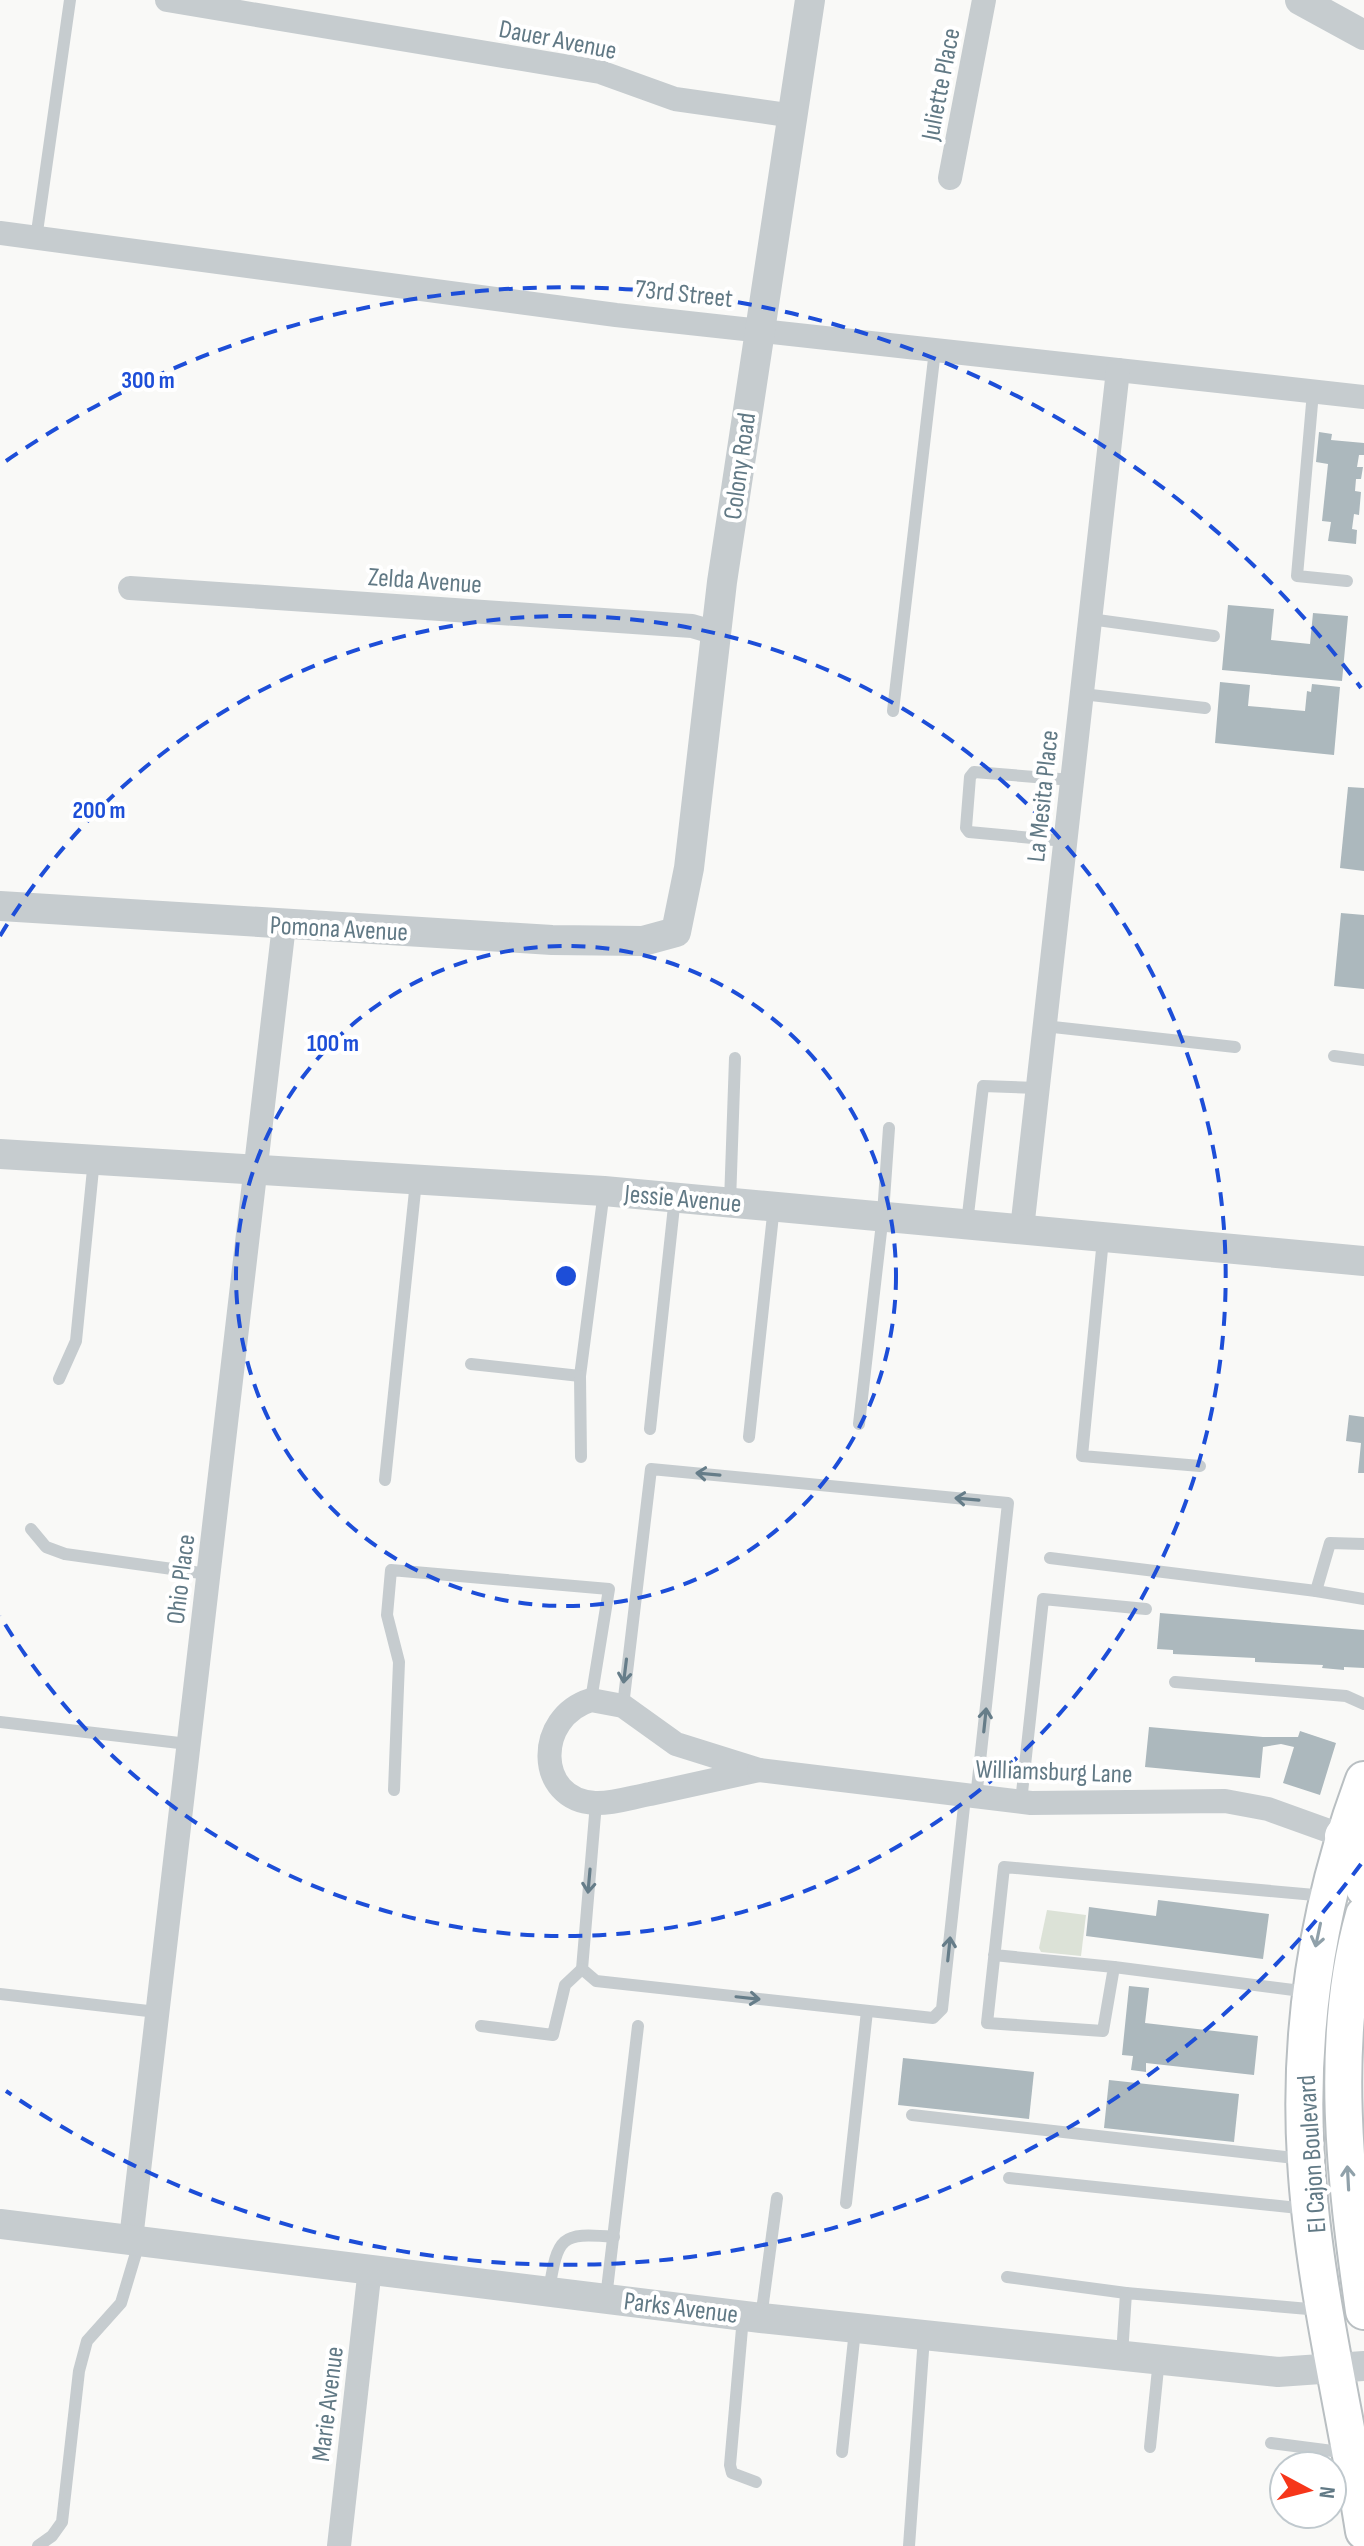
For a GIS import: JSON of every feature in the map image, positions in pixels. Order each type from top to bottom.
[{"type":"main road","name":"El Cajon Boulevard","points":[[1364,1780],[1343,1836],[1326,1896],[1310,1992],[1305,2071],[1306,2160],[1311,2209],[1326,2310],[1350,2368],[1352,2453],[1364,2531]]},
{"type":"main road","points":[[1343,1836],[1354,1850],[1364,1888]]},
{"type":"main road","name":"El Cajon Boulevard","points":[[1364,1915],[1352,1968],[1355,2031],[1352,2234],[1364,2311]]},
{"type":"street","name":"Dauer Avenue","points":[[167,0],[600,72],[675,99],[794,116]]},
{"type":"street","name":"Colony Road","points":[[676,932],[689,868],[716,633],[810,0]]},
{"type":"street","name":"Juliette Place","points":[[950,178],[984,0]]},
{"type":"street","points":[[1300,0],[1364,35]]},
{"type":"street","name":"73rd Street","points":[[0,233],[540,306],[1364,397]]},
{"type":"street","name":"La Mesita Place","points":[[1022,1229],[1118,370]]},
{"type":"street","name":"Zelda Avenue","points":[[130,588],[692,626],[716,633]]},
{"type":"street","name":"Pomona Avenue","points":[[0,906],[563,941],[643,941],[676,932]]},
{"type":"street","name":"Ohio Place","points":[[136,2239],[157,2012],[284,925]]},
{"type":"street","name":"Jessie Avenue","points":[[0,1154],[604,1191],[883,1214],[1364,1261]]},
{"type":"street","points":[[591,1700],[578,1704],[559,1720],[552,1731],[548,1756],[551,1768],[564,1788],[573,1796],[596,1803]]},
{"type":"street","name":"Williamsburg Lane","points":[[591,1700],[623,1706],[676,1744],[759,1770],[1021,1802],[1225,1801],[1268,1809],[1343,1836]]},
{"type":"street","name":"Williamsburg Lane","points":[[596,1803],[759,1770]]},
{"type":"street","name":"Parks Avenue","points":[[0,2224],[752,2316],[1278,2372],[1350,2368]]},
{"type":"street","name":"Marie Avenue","points":[[339,2546],[370,2268]]},
{"type":"lane","points":[[36,239],[70,0]]},
{"type":"lane","points":[[893,711],[935,350]]},
{"type":"lane","points":[[1313,392],[1297,576],[1347,581]]},
{"type":"lane","points":[[1090,619],[1214,636]]},
{"type":"lane","points":[[1082,694],[1205,708]]},
{"type":"lane","points":[[1065,841],[969,832],[966,828],[970,777],[974,772],[1072,780]]},
{"type":"lane","points":[[1044,1026],[1235,1047]]},
{"type":"lane","points":[[1334,1056],[1364,1060]]},
{"type":"lane","points":[[730,1202],[735,1058]]},
{"type":"lane","points":[[967,1223],[983,1086],[1037,1088]]},
{"type":"lane","points":[[859,1424],[883,1214],[889,1128]]},
{"type":"lane","points":[[59,1379],[76,1341],[94,1159]]},
{"type":"lane","points":[[385,1480],[416,1181]]},
{"type":"lane","points":[[581,1457],[580,1376],[604,1191]]},
{"type":"lane","points":[[650,1429],[675,1197]]},
{"type":"lane","points":[[749,1437],[774,1206]]},
{"type":"lane","points":[[1104,1236],[1082,1456],[1200,1466]]},
{"type":"lane","points":[[471,1364],[580,1376]]},
{"type":"lane","points":[[582,1969],[596,1981],[933,2018],[942,2009],[1008,1503],[651,1469],[623,1706]]},
{"type":"lane","points":[[31,1529],[46,1547],[65,1554],[208,1574]]},
{"type":"lane","points":[[1316,1591],[1330,1543],[1364,1544]]},
{"type":"lane","points":[[1050,1558],[1364,1599]]},
{"type":"lane","points":[[394,1790],[399,1662],[387,1615],[391,1570],[609,1589],[591,1700]]},
{"type":"lane","points":[[1021,1802],[1043,1599],[1146,1609]]},
{"type":"lane","points":[[1175,1682],[1346,1696],[1364,1704]]},
{"type":"lane","points":[[0,1722],[188,1744]]},
{"type":"lane","points":[[481,2026],[553,2035],[565,1985],[582,1969],[596,1803]]},
{"type":"lane","points":[[1114,1967],[1103,2031],[987,2023],[1004,1867],[1326,1896]]},
{"type":"lane","points":[[994,1955],[1310,1992]]},
{"type":"lane","points":[[0,1994],[157,2012]]},
{"type":"lane","points":[[846,2203],[867,2011]]},
{"type":"lane","points":[[606,2298],[638,2026]]},
{"type":"lane","points":[[912,2115],[1306,2160]]},
{"type":"lane","points":[[1009,2178],[1311,2209]]},
{"type":"lane","points":[[756,2482],[732,2473],[730,2465],[752,2316],[777,2198]]},
{"type":"lane","points":[[549,2291],[554,2260],[563,2241],[576,2235],[614,2237]]},
{"type":"lane","points":[[38,2546],[52,2536],[62,2522],[79,2371],[87,2341],[121,2303],[136,2239]]},
{"type":"lane","points":[[1007,2277],[1126,2293],[1326,2310]]},
{"type":"lane","points":[[1122,2355],[1126,2293]]},
{"type":"lane","points":[[842,2452],[856,2326]]},
{"type":"lane","points":[[909,2546],[924,2334]]},
{"type":"lane","points":[[1150,2447],[1159,2359]]},
{"type":"lane","points":[[1271,2443],[1352,2453]]},
{"type":"shaded area","points":[[1047,1910],[1086,1915],[1081,1956],[1041,1952],[1039,1948]]},
{"type":"building","points":[[1319,432],[1332,434],[1331,440],[1364,443],[1364,455],[1359,455],[1357,467],[1363,467],[1361,479],[1356,479],[1355,491],[1361,492],[1359,515],[1354,514],[1352,529],[1357,530],[1356,544],[1328,541],[1331,522],[1322,521],[1328,464],[1316,462]]},
{"type":"building","points":[[1228,605],[1274,609],[1271,640],[1310,644],[1313,613],[1348,616],[1342,681],[1222,670]]},
{"type":"building","points":[[1220,682],[1250,685],[1248,706],[1305,711],[1307,691],[1311,692],[1312,684],[1340,687],[1334,755],[1215,743]]},
{"type":"building","points":[[1348,787],[1364,788],[1364,871],[1340,868]]},
{"type":"building","points":[[1341,913],[1364,915],[1364,989],[1334,986]]},
{"type":"building","points":[[1349,1415],[1364,1417],[1364,1473],[1358,1473],[1361,1443],[1346,1441]]},
{"type":"building","points":[[1160,1613],[1364,1630],[1364,1668],[1344,1667],[1344,1670],[1322,1668],[1323,1665],[1255,1662],[1255,1658],[1173,1654],[1173,1650],[1157,1649]]},
{"type":"building","points":[[1149,1727],[1263,1737],[1298,1737],[1300,1731],[1336,1743],[1320,1795],[1283,1783],[1294,1747],[1281,1744],[1263,1747],[1260,1778],[1145,1767]]},
{"type":"building","points":[[1158,1900],[1269,1914],[1263,1959],[1086,1936],[1089,1907],[1156,1916]]},
{"type":"building","points":[[1129,1986],[1149,1988],[1145,2023],[1258,2036],[1254,2075],[1146,2063],[1146,2072],[1131,2070],[1133,2056],[1122,2055]]},
{"type":"building","points":[[903,2058],[1034,2072],[1029,2119],[898,2105]]},
{"type":"building","points":[[1109,2080],[1239,2094],[1234,2142],[1104,2128]]}]
